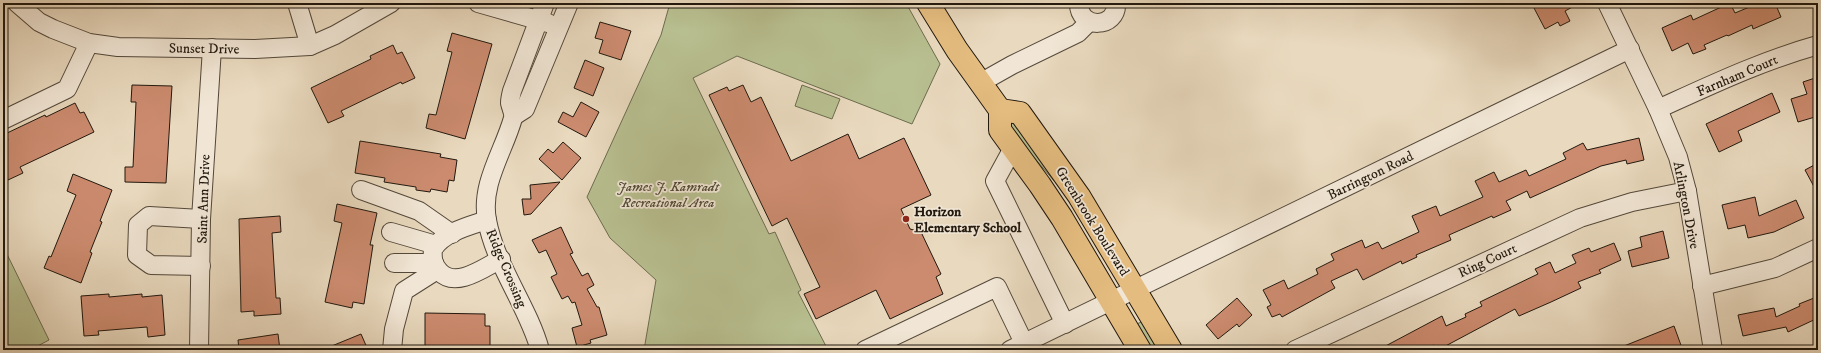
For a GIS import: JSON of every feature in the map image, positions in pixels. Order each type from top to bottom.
[{"type":"main road","points":[[934,5],[957,50],[1000,110]]},
{"type":"main road","name":"Greenbrook Boulevard","points":[[1140,350],[1062,218],[1000,130],[1000,110],[1020,113],[1079,196],[1171,350]]},
{"type":"street","name":"Sunset Drive","points":[[17,3],[40,22],[53,29],[89,43],[118,47],[288,49],[310,46],[336,35],[392,3]]},
{"type":"street","points":[[297,3],[310,46]]},
{"type":"street","points":[[478,3],[558,26]]},
{"type":"street","name":"Ridge Crossing","points":[[540,350],[533,329],[491,236],[487,220],[487,192],[514,116],[510,102],[512,91],[545,3]]},
{"type":"street","name":"Ridge Crossing","points":[[514,116],[526,109],[558,26],[569,3]]},
{"type":"street","points":[[1079,3],[1080,12],[1089,22],[1101,23],[1107,21],[1115,12],[1116,3]]},
{"type":"street","name":"Arlington Drive","points":[[1607,3],[1658,109],[1678,157],[1687,191],[1712,350]]},
{"type":"street","points":[[980,83],[1012,65],[1078,33],[1089,22]]},
{"type":"street","points":[[3,120],[67,88],[89,43]]},
{"type":"street","name":"Farnham Court","points":[[1658,109],[1779,56],[1818,45]]},
{"type":"street","name":"Saint Ann Drive","points":[[199,350],[201,219],[212,48]]},
{"type":"street","name":"Barrington Road","points":[[1017,347],[1630,49]]},
{"type":"street","points":[[1013,148],[995,181],[1065,324]]},
{"type":"street","points":[[361,190],[420,211],[452,234]]},
{"type":"street","name":"Ring Court","points":[[1295,350],[1580,218],[1632,202],[1687,191]]},
{"type":"street","points":[[201,219],[148,216],[138,225],[137,255],[152,265],[201,266]]},
{"type":"street","points":[[487,220],[452,234],[436,245],[432,257],[436,266],[444,276],[449,278],[466,276],[501,259]]},
{"type":"street","points":[[391,232],[436,245]]},
{"type":"street","points":[[1702,286],[1776,268],[1818,248]]},
{"type":"street","points":[[394,263],[436,266]]},
{"type":"street","points":[[392,350],[394,329],[404,291],[436,266]]},
{"type":"street","points":[[865,350],[997,287],[1017,347]]},
{"type":"green space","name":"James J. Kamradt Recreational Area","points":[[670,3],[906,3],[940,64],[912,124],[737,56],[693,78],[769,234],[775,232],[801,290],[798,292],[828,350],[644,350],[656,280],[610,238],[587,197],[661,35]]},
{"type":"green space","points":[[802,85],[840,99],[832,119],[795,106]]},
{"type":"green space","points":[[1014,121],[1061,189],[1007,126]]},
{"type":"green space","points":[[3,246],[49,340],[30,350],[3,350]]},
{"type":"green space","points":[[1143,321],[1160,350],[1150,350],[1135,325]]},
{"type":"building","points":[[1543,3],[1580,3],[1565,11],[1570,21],[1560,26],[1558,22],[1545,29],[1534,8]]},
{"type":"building","points":[[1730,3],[1735,13],[1759,3],[1775,3],[1781,17],[1753,29],[1752,25],[1728,36],[1727,35],[1704,45],[1706,49],[1693,54],[1688,43],[1672,51],[1662,28],[1691,15],[1693,20]]},
{"type":"building","points":[[600,22],[631,31],[621,60],[599,53],[603,40],[595,38]]},
{"type":"building","points":[[452,33],[492,44],[465,139],[426,128],[429,114],[436,115],[452,52],[447,51]]},
{"type":"building","points":[[393,45],[397,54],[402,52],[415,78],[402,84],[401,82],[341,111],[344,116],[328,123],[311,88],[371,59],[370,56]]},
{"type":"building","points":[[585,60],[604,68],[593,96],[574,88]]},
{"type":"building","points":[[1818,77],[1818,119],[1816,120],[1815,117],[1798,122],[1791,99],[1807,94],[1803,82]]},
{"type":"building","points":[[132,85],[172,86],[166,183],[125,182],[125,167],[133,167],[136,102],[131,102]]},
{"type":"building","points":[[743,85],[751,102],[761,97],[791,161],[848,134],[859,159],[904,138],[931,195],[901,209],[910,229],[921,232],[941,274],[936,277],[943,294],[890,319],[876,290],[816,319],[804,294],[820,287],[787,218],[772,226],[709,95],[727,87],[729,91]]},
{"type":"building","points":[[1772,93],[1780,112],[1738,131],[1742,141],[1719,152],[1706,124]]},
{"type":"building","points":[[581,102],[599,112],[586,137],[558,122],[563,112],[573,117]]},
{"type":"building","points":[[75,103],[80,113],[84,112],[94,132],[20,167],[23,173],[8,180],[3,169],[3,142],[8,140],[5,134]]},
{"type":"building","points":[[1639,138],[1644,160],[1627,164],[1626,160],[1601,166],[1530,198],[1527,191],[1506,201],[1511,210],[1493,218],[1492,216],[1449,235],[1451,240],[1416,255],[1417,257],[1402,264],[1401,261],[1363,280],[1357,269],[1331,281],[1335,288],[1282,317],[1280,314],[1272,317],[1267,307],[1271,305],[1263,290],[1284,280],[1288,289],[1318,274],[1316,269],[1334,260],[1331,254],[1362,240],[1365,248],[1378,242],[1382,249],[1419,232],[1412,216],[1436,206],[1440,216],[1483,197],[1475,181],[1494,172],[1499,182],[1526,170],[1529,176],[1566,159],[1563,153],[1583,143],[1587,150]]},
{"type":"building","points":[[360,141],[441,154],[440,157],[457,160],[454,181],[449,180],[447,192],[431,189],[430,192],[416,190],[416,187],[384,182],[385,178],[355,173]]},
{"type":"building","points":[[563,142],[581,158],[562,180],[539,159],[548,149],[553,153]]},
{"type":"building","points":[[1818,163],[1818,194],[1805,170]]},
{"type":"building","points":[[73,174],[112,190],[100,221],[102,222],[90,252],[92,253],[81,283],[44,268],[49,256],[51,257],[76,195],[67,191]]},
{"type":"building","points":[[560,182],[531,214],[524,215],[522,199],[531,199],[530,185]]},
{"type":"building","points":[[1755,197],[1759,216],[1796,200],[1804,218],[1774,232],[1748,238],[1745,225],[1728,229],[1722,205]]},
{"type":"building","points":[[337,204],[377,213],[370,245],[373,245],[364,304],[353,302],[352,308],[325,302],[342,223],[334,221]]},
{"type":"building","points":[[280,216],[281,232],[272,233],[276,298],[280,298],[281,314],[254,316],[254,311],[241,312],[239,219]]},
{"type":"building","points":[[561,227],[573,253],[570,254],[582,276],[588,273],[594,285],[587,289],[597,307],[599,307],[607,335],[590,340],[591,343],[577,347],[572,328],[582,325],[575,302],[572,303],[568,296],[562,299],[551,277],[557,274],[546,250],[539,253],[532,240]]},
{"type":"building","points":[[1663,231],[1669,258],[1632,267],[1628,251],[1642,247],[1640,237]]},
{"type":"building","points":[[1614,243],[1621,260],[1599,270],[1601,273],[1578,282],[1581,288],[1551,302],[1519,316],[1515,309],[1438,350],[1436,350],[1434,345],[1425,350],[1378,350],[1442,316],[1446,326],[1466,317],[1465,314],[1482,306],[1480,302],[1538,274],[1535,269],[1550,262],[1555,273],[1576,263],[1572,255],[1589,248],[1591,252]]},
{"type":"building","points":[[109,294],[109,297],[142,294],[142,297],[162,295],[165,335],[148,337],[147,327],[98,331],[99,335],[84,336],[81,296]]},
{"type":"building","points":[[1237,298],[1252,315],[1239,327],[1237,324],[1218,339],[1206,325]]},
{"type":"building","points":[[1814,298],[1818,307],[1818,318],[1788,332],[1786,327],[1743,336],[1738,315],[1774,308],[1776,317],[1800,306],[1799,304]]},
{"type":"building","points":[[425,313],[485,314],[485,326],[490,326],[490,350],[425,350]]},
{"type":"building","points":[[1674,326],[1682,348],[1675,350],[1614,350]]},
{"type":"building","points":[[278,334],[280,350],[239,350],[238,340]]},
{"type":"building","points":[[361,334],[368,350],[322,350]]},
{"type":"place","name":"Horizon Elementary School","points":[[906,219]]}]
